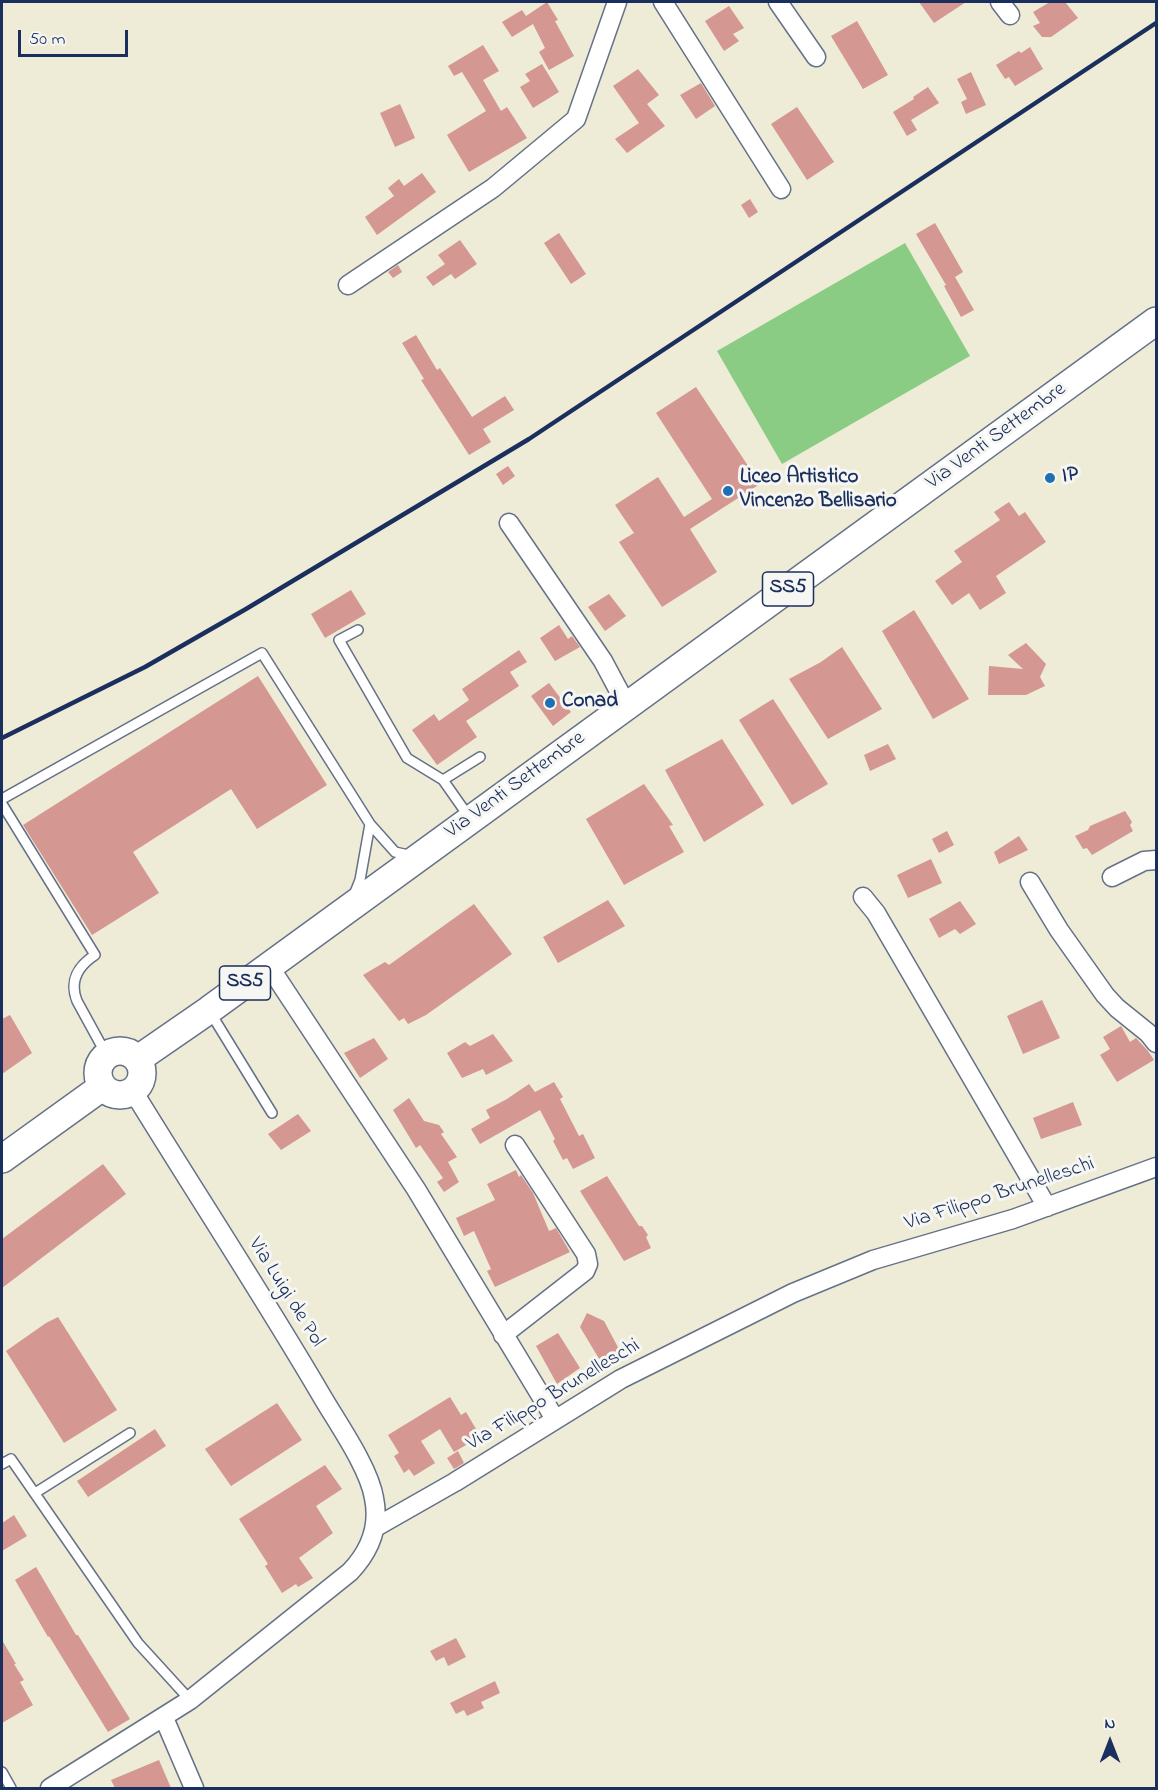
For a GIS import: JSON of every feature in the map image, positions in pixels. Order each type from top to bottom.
[{"type":"main road","name":"Via Venti Settembre","points":[[138,1059],[209,1010],[1156,321]]},
{"type":"main road","points":[[113,1051],[127,1051],[138,1059],[142,1073],[138,1086],[133,1091],[120,1095],[102,1087],[97,1073],[101,1059],[106,1054],[113,1051]]},
{"type":"main road","points":[[2,1160],[102,1087]]},
{"type":"street","points":[[348,285],[493,188],[576,120],[617,2]]},
{"type":"street","points":[[663,2],[781,189]]},
{"type":"street","points":[[778,2],[816,57]]},
{"type":"street","points":[[509,523],[603,661],[627,706]]},
{"type":"street","points":[[1112,877],[1144,861],[1156,860]]},
{"type":"street","points":[[1030,882],[1059,930],[1105,995],[1156,1043]]},
{"type":"street","points":[[863,897],[882,923],[1047,1207]]},
{"type":"street","points":[[269,966],[416,1189],[555,1419]]},
{"type":"street","name":"Via Luigi de Pol","points":[[133,1091],[306,1369],[352,1448],[372,1489],[376,1527]]},
{"type":"street","points":[[503,1335],[585,1271],[588,1264],[586,1254],[515,1145]]},
{"type":"street","name":"Via Filippo Brunelleschi","points":[[376,1527],[455,1482],[637,1370],[818,1282],[864,1263],[996,1224],[1156,1167]]},
{"type":"street","points":[[50,1788],[80,1780],[190,1700],[350,1572],[365,1554],[376,1527]]},
{"type":"street","points":[[164,1718],[194,1788]]},
{"type":"lane","points":[[358,630],[339,640],[407,758],[443,780],[471,819]]},
{"type":"lane","points":[[2,799],[262,654],[370,824],[395,852],[419,856]]},
{"type":"lane","points":[[443,780],[480,757]]},
{"type":"lane","points":[[2,804],[95,955],[76,973],[74,992],[106,1054]]},
{"type":"lane","points":[[350,906],[360,880],[370,824]]},
{"type":"lane","points":[[209,1010],[272,1113]]},
{"type":"lane","points":[[35,1493],[130,1433]]},
{"type":"lane","points":[[2,1464],[11,1459],[138,1642],[190,1700]]},
{"type":"lane","points":[[2,1772],[11,1788]]},
{"type":"green space","points":[[905,243],[970,356],[782,464],[717,351]]},
{"type":"building","points":[[547,2],[574,56],[549,70],[539,52],[545,48],[533,24],[512,37],[502,22],[522,10],[526,16]]},
{"type":"building","points":[[919,2],[966,2],[934,23]]},
{"type":"building","points":[[1050,2],[1065,2],[1078,18],[1051,37],[1042,37],[1033,26],[1040,23],[1033,12]]},
{"type":"building","points":[[729,6],[744,28],[733,34],[739,41],[724,51],[705,21]]},
{"type":"building","points":[[857,21],[888,75],[863,89],[831,36]]},
{"type":"building","points":[[483,45],[499,71],[483,80],[501,111],[507,107],[527,138],[469,172],[447,135],[486,111],[462,72],[454,76],[448,66]]},
{"type":"building","points":[[1030,47],[1043,69],[1015,86],[1009,77],[1005,79],[996,65]]},
{"type":"building","points":[[542,64],[559,92],[533,108],[520,87],[530,81],[525,74]]},
{"type":"building","points":[[638,69],[659,95],[647,104],[665,126],[627,153],[615,139],[639,123],[613,86]]},
{"type":"building","points":[[971,72],[986,105],[966,114],[961,102],[967,99],[957,79]]},
{"type":"building","points":[[701,83],[715,106],[696,119],[680,95]]},
{"type":"building","points":[[928,87],[939,103],[911,120],[917,130],[907,136],[893,112]]},
{"type":"building","points":[[400,104],[415,138],[395,147],[380,113]]},
{"type":"building","points":[[797,107],[834,162],[807,180],[771,124]]},
{"type":"building","points":[[422,173],[436,192],[377,235],[365,217],[394,196],[388,188],[399,179],[404,186]]},
{"type":"building","points":[[750,199],[758,212],[749,218],[741,205]]},
{"type":"building","points":[[935,223],[963,272],[955,277],[974,310],[961,317],[944,286],[946,285],[916,234]]},
{"type":"building","points":[[559,233],[586,274],[571,284],[544,243]]},
{"type":"building","points":[[460,240],[477,264],[455,279],[451,274],[433,286],[426,277],[445,264],[438,255]]},
{"type":"building","points":[[398,265],[402,272],[393,278],[388,272]]},
{"type":"building","points":[[416,335],[437,370],[440,368],[472,417],[505,396],[514,410],[483,429],[491,442],[469,455],[421,380],[424,379],[402,343]]},
{"type":"building","name":"Liceo Artistico Vincenzo Bellisario","points":[[696,387],[760,484],[690,529],[717,572],[662,607],[619,542],[634,533],[615,505],[658,477],[684,517],[712,499],[656,413]]},
{"type":"building","points":[[508,466],[515,476],[503,485],[496,474]]},
{"type":"building","points":[[1009,502],[1019,516],[1025,512],[1046,542],[996,576],[1006,593],[980,610],[969,593],[952,605],[935,581],[962,562],[954,551],[1000,520],[994,512]]},
{"type":"building","points":[[351,590],[366,614],[325,638],[311,614]]},
{"type":"building","points":[[609,594],[626,616],[605,631],[588,607]]},
{"type":"building","points":[[914,610],[969,699],[933,719],[882,631]]},
{"type":"building","points":[[559,625],[568,639],[572,636],[580,647],[555,661],[540,638]]},
{"type":"building","points":[[1026,643],[1046,664],[1040,677],[1045,686],[1026,695],[988,695],[989,666],[1023,669],[1008,655]]},
{"type":"building","points":[[842,647],[882,709],[828,739],[789,679],[821,662]]},
{"type":"building","points":[[519,650],[527,662],[510,672],[519,686],[466,721],[477,737],[437,765],[412,730],[434,714],[439,721],[469,700],[462,689]]},
{"type":"building","points":[[258,676],[327,785],[257,829],[231,789],[133,852],[159,893],[92,935],[23,825]]},
{"type":"building","points":[[549,683],[571,712],[553,726],[531,696]]},
{"type":"building","points":[[773,699],[828,784],[792,805],[739,720]]},
{"type":"building","points":[[722,739],[764,805],[704,842],[665,770]]},
{"type":"building","points":[[888,744],[896,759],[870,771],[864,755]]},
{"type":"building","points":[[644,784],[673,825],[669,826],[684,852],[624,885],[586,819]]},
{"type":"building","points":[[1125,811],[1132,822],[1130,825],[1133,831],[1092,855],[1087,848],[1083,849],[1075,836],[1088,830],[1090,826]]},
{"type":"building","points":[[947,831],[954,845],[939,853],[932,839]]},
{"type":"building","points":[[1019,836],[1028,850],[999,864],[994,852]]},
{"type":"building","points":[[931,859],[942,883],[908,898],[897,875]]},
{"type":"building","points":[[608,900],[625,926],[558,963],[543,937]]},
{"type":"building","points":[[960,901],[976,924],[960,934],[955,929],[939,938],[929,919]]},
{"type":"building","points":[[474,904],[512,954],[426,1015],[408,1024],[404,1018],[399,1021],[363,975],[385,962],[389,965]]},
{"type":"building","points":[[1042,1000],[1060,1038],[1023,1054],[1007,1016]]},
{"type":"building","points":[[10,1015],[32,1053],[2,1074],[2,1019]]},
{"type":"building","points":[[1121,1026],[1130,1042],[1136,1038],[1154,1060],[1117,1082],[1100,1055],[1110,1049],[1103,1037]]},
{"type":"building","points":[[493,1034],[513,1061],[486,1075],[483,1069],[462,1078],[447,1053],[465,1042],[470,1046]]},
{"type":"building","points":[[374,1038],[388,1059],[360,1078],[344,1053]]},
{"type":"building","points":[[554,1082],[563,1097],[560,1099],[579,1136],[583,1134],[595,1158],[573,1169],[567,1158],[563,1160],[540,1110],[480,1144],[471,1129],[490,1118],[486,1110],[529,1084],[535,1092]]},
{"type":"building","points":[[409,1098],[424,1121],[439,1125],[444,1132],[441,1134],[457,1157],[448,1162],[459,1182],[444,1192],[437,1182],[443,1178],[420,1145],[416,1148],[393,1110]]},
{"type":"building","points":[[1073,1102],[1082,1125],[1041,1139],[1033,1118]]},
{"type":"building","points":[[298,1114],[311,1131],[281,1150],[268,1134]]},
{"type":"building","points":[[103,1164],[126,1194],[2,1288],[2,1239]]},
{"type":"building","points":[[516,1170],[533,1193],[549,1231],[556,1228],[570,1252],[495,1287],[487,1271],[491,1269],[474,1231],[464,1236],[456,1218],[495,1200],[487,1184]]},
{"type":"building","points":[[607,1176],[639,1226],[642,1226],[648,1235],[646,1237],[651,1248],[624,1261],[580,1191]]},
{"type":"building","points":[[587,1313],[604,1321],[620,1351],[601,1362],[580,1327]]},
{"type":"building","points":[[58,1317],[117,1410],[64,1443],[6,1351]]},
{"type":"building","points":[[558,1333],[580,1368],[557,1384],[536,1346]]},
{"type":"building","points":[[450,1397],[461,1415],[466,1412],[476,1429],[473,1431],[478,1438],[454,1452],[440,1429],[421,1441],[435,1463],[414,1476],[409,1469],[404,1473],[394,1456],[399,1453],[388,1435]]},
{"type":"building","points":[[277,1403],[302,1440],[231,1486],[205,1449]]},
{"type":"building","points":[[155,1429],[166,1446],[88,1497],[77,1481]]},
{"type":"building","points":[[458,1451],[464,1463],[454,1469],[447,1458]]},
{"type":"building","points":[[325,1465],[342,1489],[316,1506],[333,1533],[299,1558],[313,1578],[298,1587],[296,1584],[282,1593],[265,1566],[268,1564],[239,1519]]},
{"type":"building","points":[[14,1515],[27,1536],[2,1551],[2,1523]]},
{"type":"building","points":[[36,1567],[130,1719],[108,1732],[15,1580]]},
{"type":"building","points":[[456,1638],[466,1657],[448,1666],[444,1657],[436,1661],[430,1651]]},
{"type":"building","points":[[2,1640],[24,1680],[20,1682],[33,1705],[2,1723]]},
{"type":"building","points":[[495,1681],[500,1693],[481,1702],[484,1708],[467,1716],[464,1710],[456,1714],[450,1703]]},
{"type":"building","points":[[159,1760],[171,1788],[115,1788],[111,1780]]},
{"type":"railway","points":[[2,738],[145,667],[529,439],[1156,23]]},
{"type":"place","name":"IP","points":[[1050,478]]},
{"type":"place","name":"Liceo Artistico Vincenzo Bellisario","points":[[728,491]]},
{"type":"place","name":"Conad","points":[[550,703]]}]
